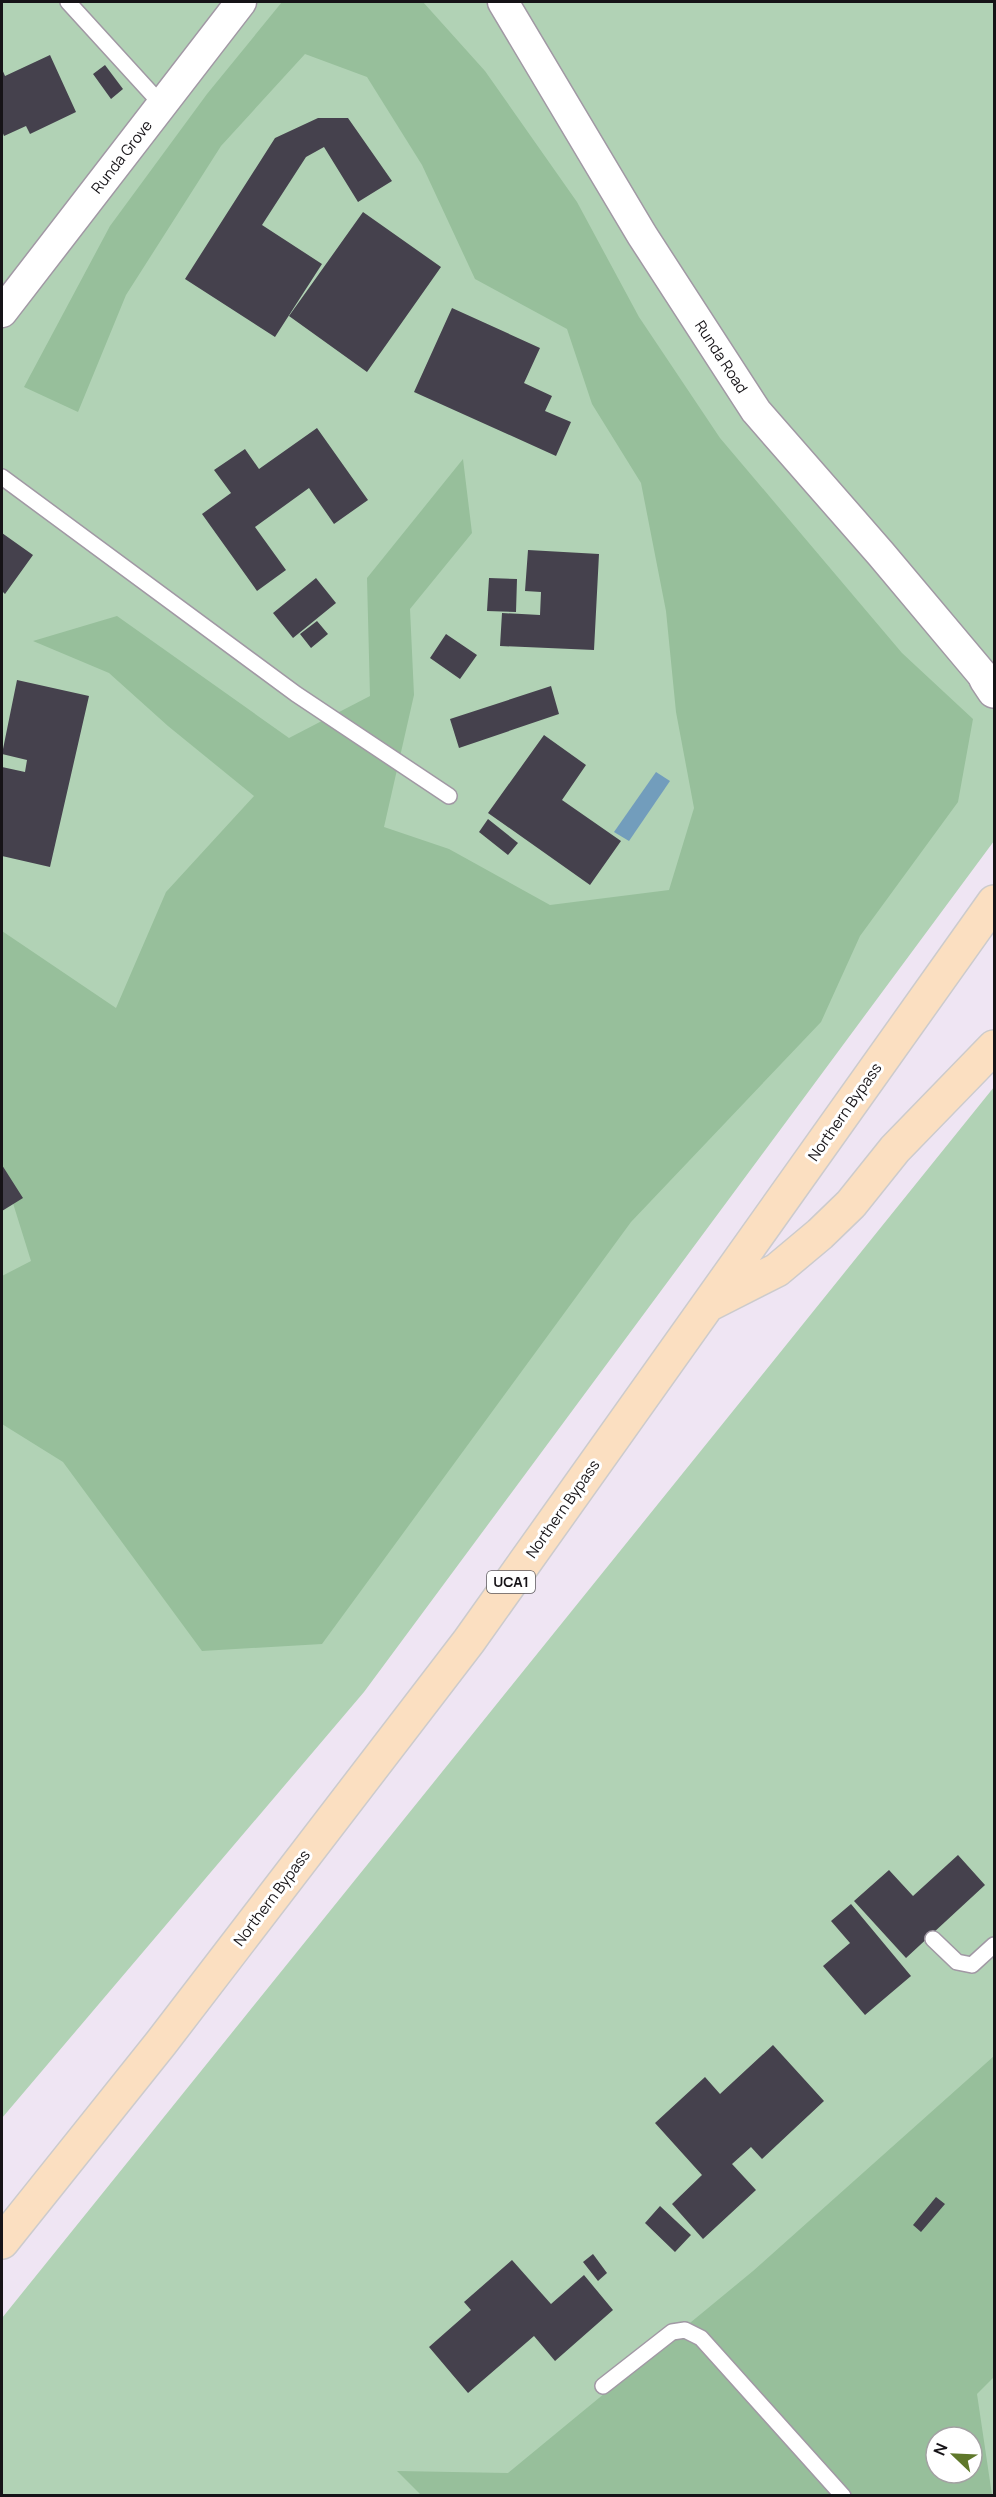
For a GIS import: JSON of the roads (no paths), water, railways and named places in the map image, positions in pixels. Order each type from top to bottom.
[{"type":"main road","name":"Northern Bypass","points":[[2,2242],[161,2043],[469,1641],[994,902]]},
{"type":"main road","points":[[708,1305],[777,1270],[820,1234],[851,1204],[895,1149],[994,1047]]},
{"type":"street","name":"Runda Grove","points":[[2,312],[242,2]]},
{"type":"street","name":"Runda Road","points":[[502,2],[642,235],[756,411],[992,684]]},
{"type":"lane","points":[[68,2],[162,105]]},
{"type":"lane","points":[[2,477],[296,694],[449,796]]},
{"type":"lane","points":[[933,1939],[957,1962],[972,1965],[994,1945]]},
{"type":"lane","points":[[603,2386],[672,2332],[685,2330],[701,2338],[843,2496]]},
{"type":"water","points":[[656,772],[670,781],[629,841],[614,832]]}]
